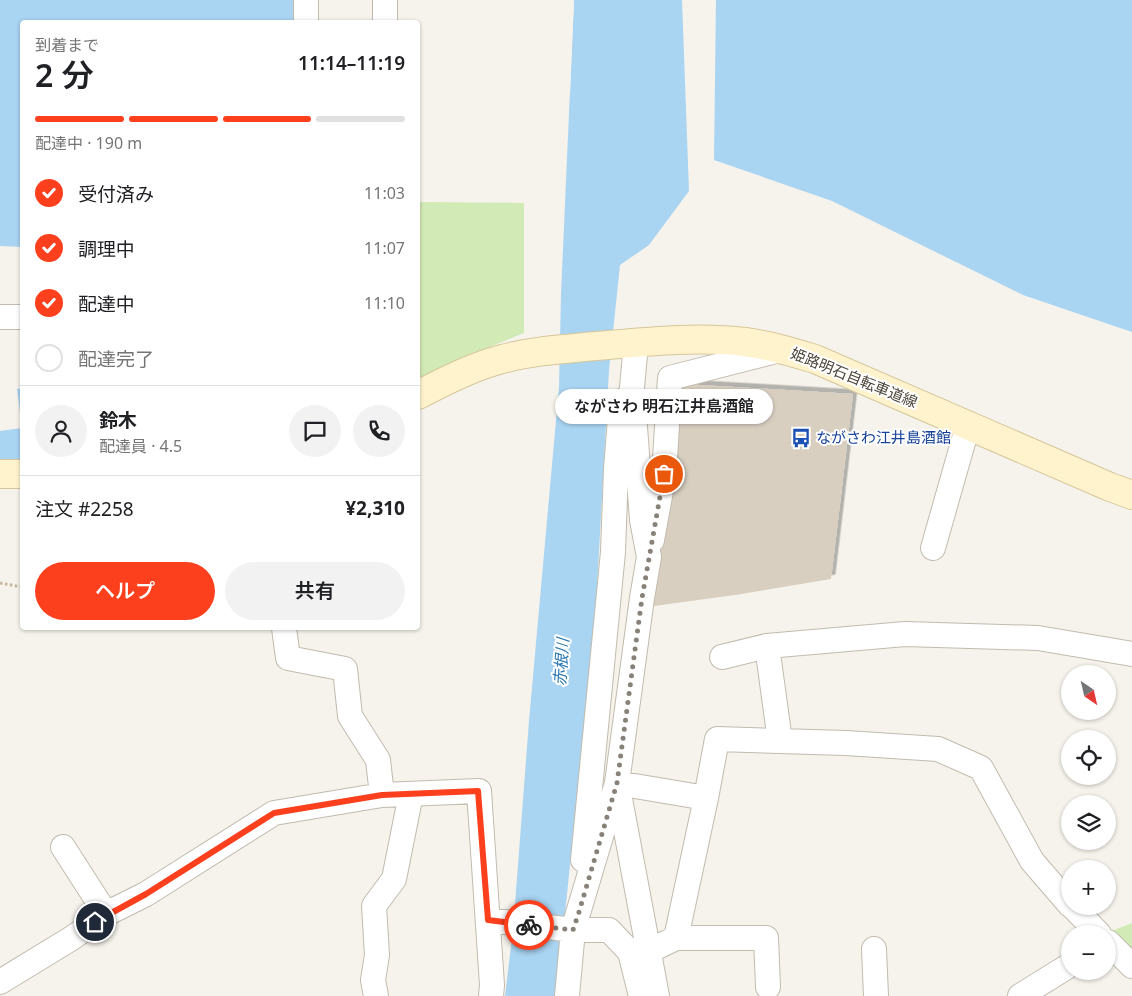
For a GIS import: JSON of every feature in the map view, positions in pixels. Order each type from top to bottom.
[{"type":"main road","name":"姫路明石自転車道線","points":[[420,394],[459,374],[501,359],[552,350],[712,340],[744,342],[784,349],[815,359],[1132,495]]},
{"type":"main road","points":[[0,474],[20,474]]},
{"type":"street","points":[[306,0],[306,20]]},
{"type":"street","points":[[385,0],[385,20]]},
{"type":"street","points":[[0,317],[20,317]]},
{"type":"street","points":[[629,344],[642,520],[650,557]]},
{"type":"street","points":[[576,921],[617,783],[642,598],[664,474],[670,378],[784,349]]},
{"type":"street","points":[[567,996],[613,552],[616,469],[621,406],[632,388]]},
{"type":"street","points":[[933,548],[968,426]]},
{"type":"street","points":[[284,630],[288,658],[345,669],[350,716],[378,760],[382,795]]},
{"type":"street","points":[[722,658],[767,646],[905,634],[1038,638],[1132,654]]},
{"type":"street","points":[[767,646],[780,741]]},
{"type":"street","points":[[676,938],[717,739],[846,743],[938,749],[981,768],[1032,861],[1061,894]]},
{"type":"street","points":[[617,783],[706,798]]},
{"type":"street","points":[[617,783],[657,996]]},
{"type":"street","points":[[0,982],[72,938],[106,914],[146,894],[274,813],[382,795],[478,791],[488,920],[491,996]]},
{"type":"street","points":[[376,996],[373,980],[377,955],[374,906],[394,880],[411,794]]},
{"type":"street","points":[[63,847],[106,914]]},
{"type":"street","points":[[1081,915],[1090,925]]},
{"type":"street","points":[[488,920],[576,921],[609,930],[630,952],[641,996]]},
{"type":"street","points":[[649,951],[676,938],[766,938],[768,987]]},
{"type":"street","points":[[874,949],[876,996]]},
{"type":"street","points":[[1116,950],[1132,966]]},
{"type":"street","points":[[1020,996],[1061,971]]},
{"type":"path","points":[[0,583],[20,587]]},
{"type":"green space","points":[[420,202],[524,203],[524,333],[452,362],[428,375],[420,377]]},
{"type":"green space","points":[[1132,923],[1132,956],[1116,939],[1116,929]]},
{"type":"water","points":[[0,0],[297,0],[297,20],[20,20],[20,247],[0,246]]},
{"type":"water","name":"赤根川","points":[[574,0],[682,0],[689,191],[649,245],[620,265],[609,370],[596,606],[555,996],[505,996],[513,930],[529,721],[559,387],[561,294]]},
{"type":"water","points":[[716,0],[1132,0],[1132,332],[1023,295],[832,201],[714,160]]},
{"type":"water","points":[[20,388],[20,412],[17,389]]},
{"type":"water","points":[[20,428],[20,459],[0,459],[0,431]]},
{"type":"pier","points":[[572,0],[574,0],[570,95],[568,95]]},
{"type":"building","points":[[682,384],[853,394],[831,579],[647,607]]},
{"type":"way so far","points":[[529,925],[573,930],[579,912],[617,783],[642,598],[664,474]]},
{"type":"place","name":"ながさわ江井島酒館","points":[[801,438]]},
{"type":"place","name":"ながさわ 明石江井島酒館","points":[[664,474]]},
{"type":"route","points":[[95,922],[106,914],[146,894],[274,813],[382,795],[478,791],[488,920],[529,925]]}]
